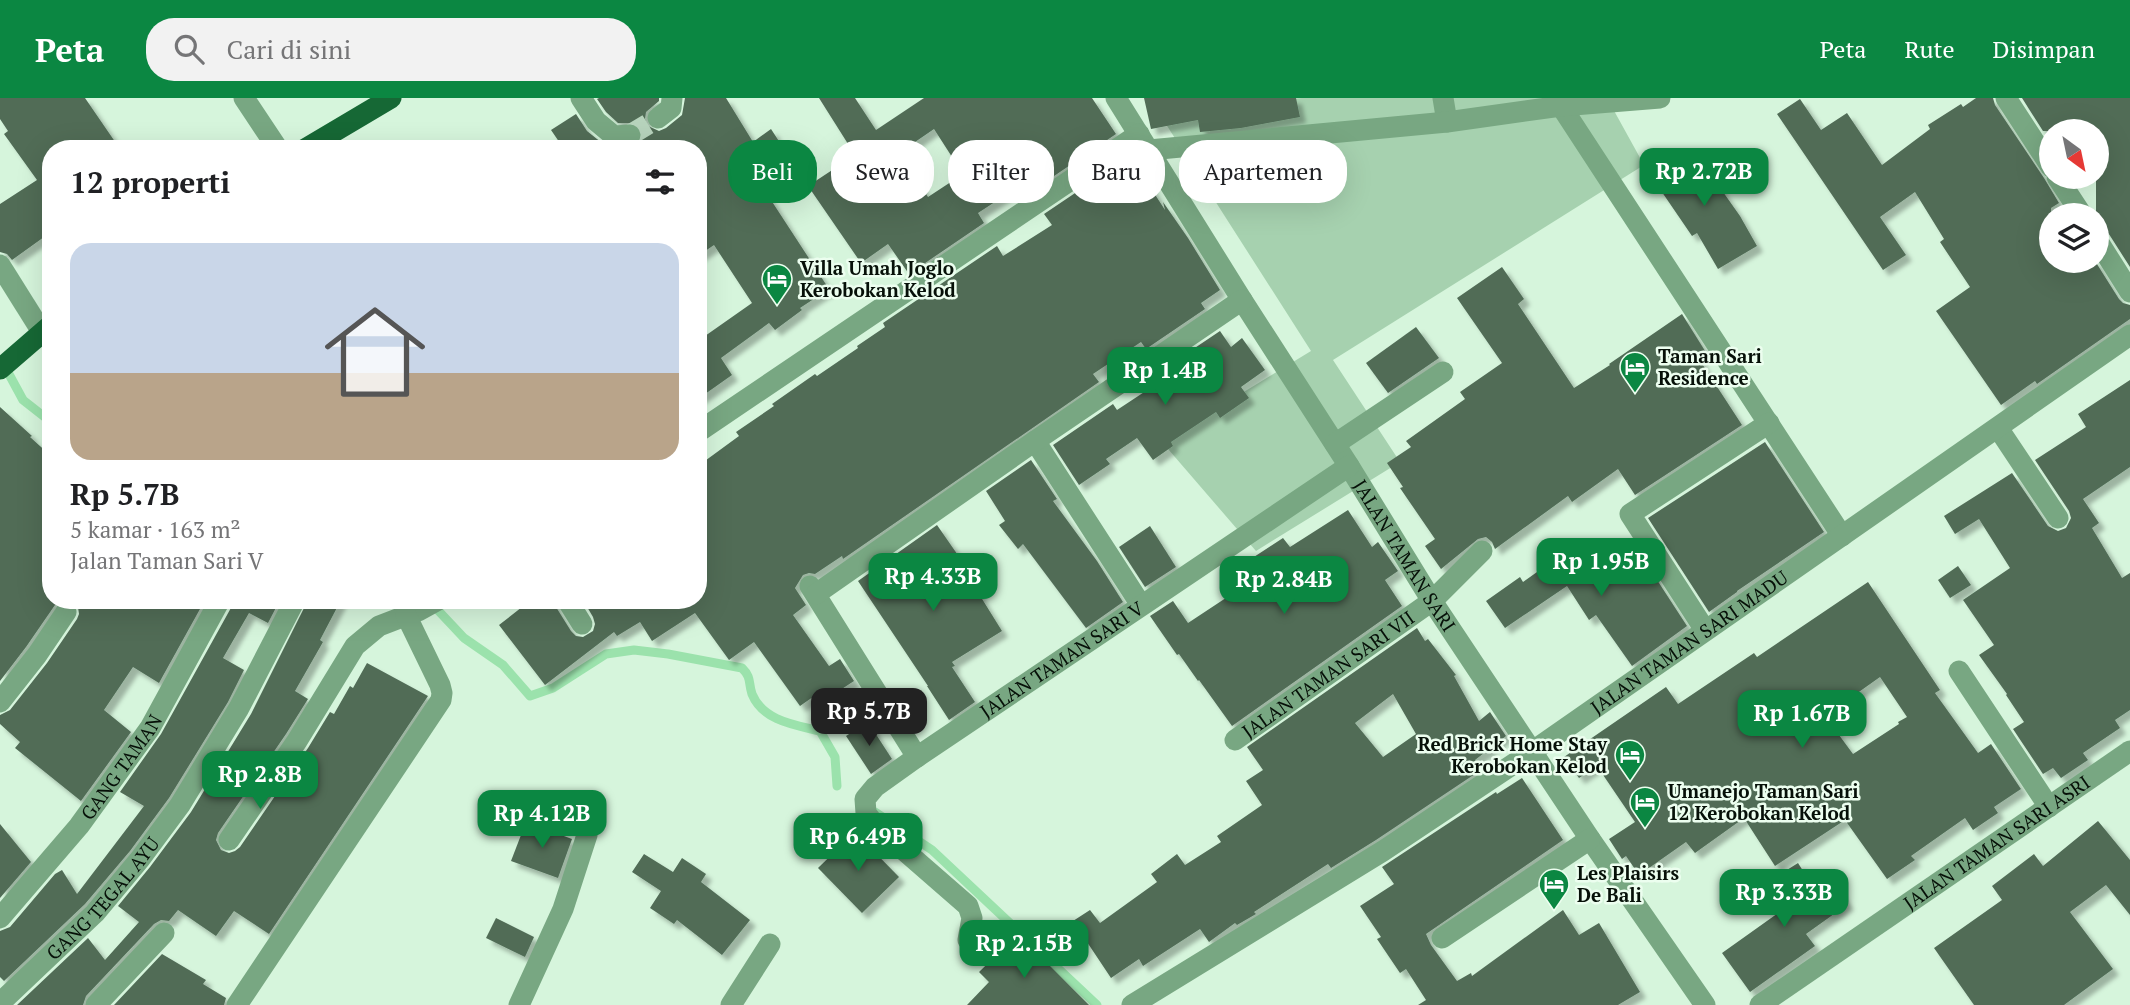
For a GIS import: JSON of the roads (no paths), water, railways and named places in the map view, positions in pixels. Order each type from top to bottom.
[{"type":"main road","points":[[320,140],[391,98]]},
{"type":"main road","points":[[0,369],[41,333]]},
{"type":"street","points":[[244,98],[272,140]]},
{"type":"street","points":[[580,98],[596,121],[614,136],[630,135]]},
{"type":"street","points":[[658,118],[671,108],[672,98]]},
{"type":"street","name":"JALAN TAMAN SARI","points":[[1116,98],[1143,140]]},
{"type":"street","points":[[1443,98],[1447,122]]},
{"type":"street","points":[[1165,141],[1447,122],[1561,106],[1660,98]]},
{"type":"street","points":[[2006,98],[2039,149]]},
{"type":"street","points":[[1561,106],[1842,536]]},
{"type":"street","name":"JALAN TAMAN SARI","points":[[1165,176],[1432,601],[1590,839],[1705,1005]]},
{"type":"street","points":[[707,426],[1068,191]]},
{"type":"street","points":[[2109,259],[2130,292]]},
{"type":"street","points":[[0,265],[41,333]]},
{"type":"street","points":[[917,757],[813,590],[1242,300]]},
{"type":"street","name":"JALAN TAMAN SARI MADU","points":[[1132,1005],[1383,851],[1533,751],[2130,335]]},
{"type":"street","points":[[1335,444],[1443,372]]},
{"type":"street","points":[[1705,631],[1630,514],[1769,423]]},
{"type":"street","points":[[1998,428],[2058,518]]},
{"type":"street","points":[[1035,441],[1141,605]]},
{"type":"street","name":"JALAN TAMAN SARI V","points":[[968,940],[972,918],[968,906],[875,825],[866,813],[865,799],[875,787],[917,757],[1349,466]]},
{"type":"street","name":"JALAN TAMAN SARI VII","points":[[1235,740],[1432,601],[1482,551]]},
{"type":"street","name":"GANG TAMAN","points":[[0,918],[79,826],[150,728],[215,609]]},
{"type":"street","name":"GANG TEGAL AYU","points":[[0,1003],[95,913],[180,805],[239,708],[290,609]]},
{"type":"street","points":[[229,840],[297,741],[355,646],[379,626],[420,609]]},
{"type":"street","points":[[573,609],[582,624]]},
{"type":"street","points":[[0,702],[66,612]]},
{"type":"street","points":[[237,1005],[441,700],[440,685],[412,613]]},
{"type":"street","points":[[1959,671],[2049,807]]},
{"type":"street","name":"JALAN TAMAN SARI ASRI","points":[[1760,1005],[2130,751]]},
{"type":"street","points":[[519,1005],[563,909],[587,835]]},
{"type":"street","points":[[1442,938],[1590,839]]},
{"type":"street","points":[[96,1005],[164,933]]},
{"type":"street","points":[[732,1005],[770,944]]},
{"type":"waterway","points":[[4,365],[23,400],[42,415]]},
{"type":"waterway","points":[[437,609],[464,638],[503,665],[530,696],[553,688],[606,654],[634,650],[742,668],[749,677],[752,694],[764,710],[781,720],[820,731],[835,757],[837,786]]},
{"type":"waterway","points":[[875,812],[932,850],[1097,1005]]},
{"type":"tunnel","points":[[630,135],[658,118]]},
{"type":"place","name":"Villa Umah Joglo Kerobokan Kelod","points":[[777,306]]},
{"type":"place","name":"Taman Sari Residence","points":[[1635,394]]},
{"type":"place","name":"Red Brick Home Stay Kerobokan Kelod","points":[[1630,782]]},
{"type":"place","name":"Umanejo Taman Sari 12 Kerobokan Kelod","points":[[1645,829]]},
{"type":"place","name":"Les Plaisirs De Bali","points":[[1554,911]]}]
